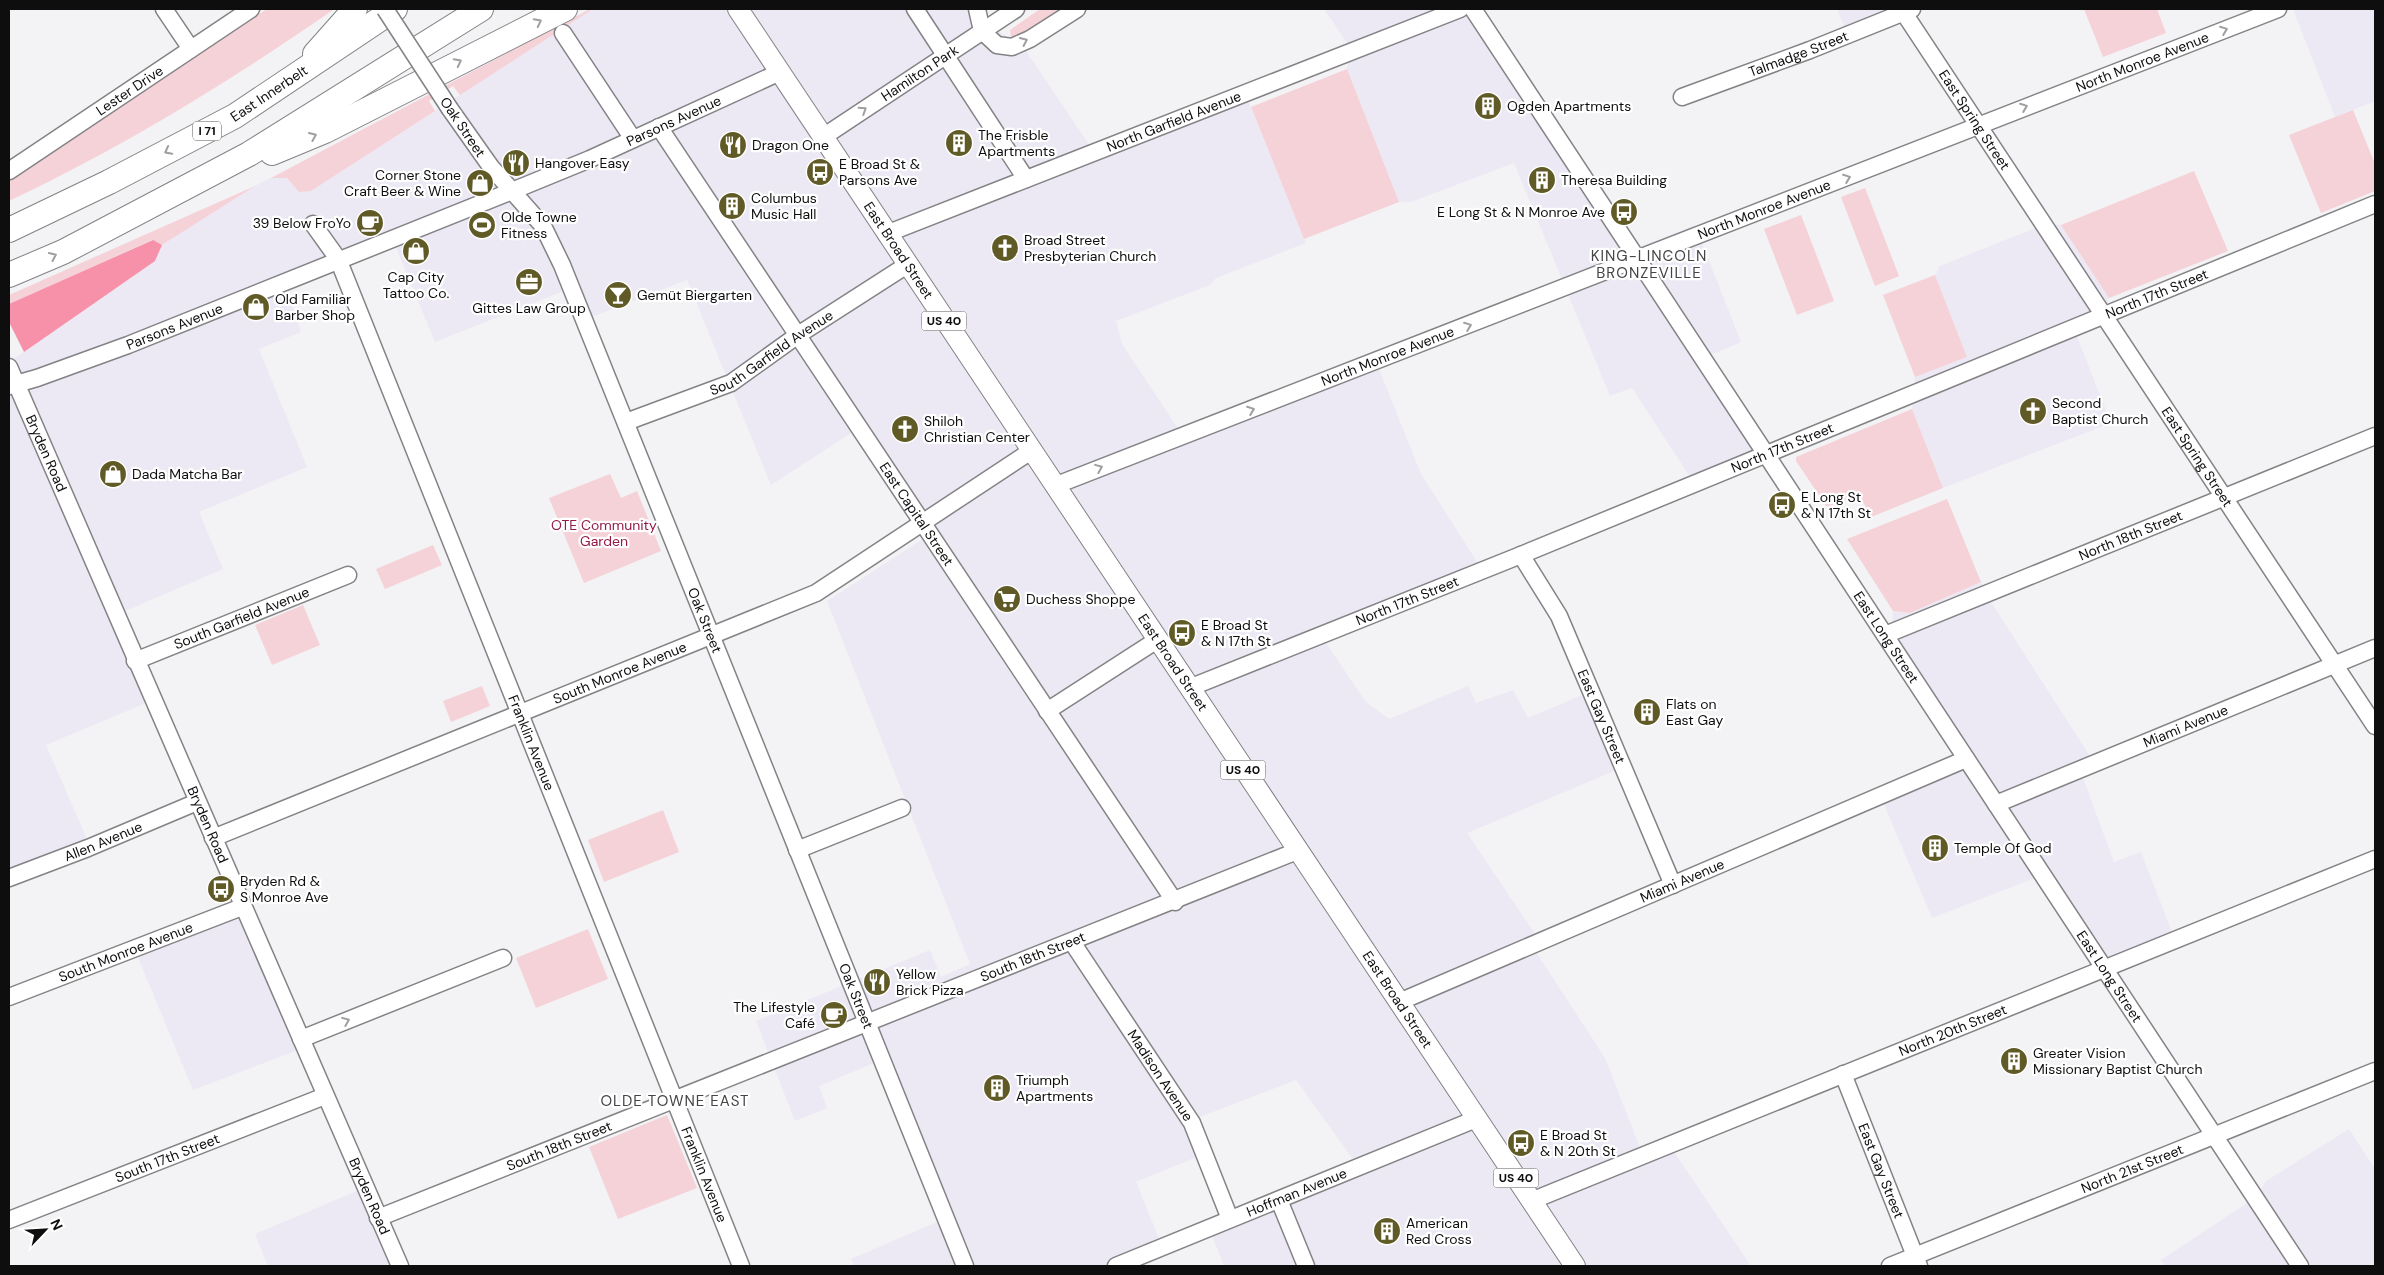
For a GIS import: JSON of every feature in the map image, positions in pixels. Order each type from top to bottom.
[{"type":"highway","points":[[300,73],[355,9]]},
{"type":"highway","name":"East Innerbelt","points":[[9,230],[109,182],[235,116],[395,9]]},
{"type":"highway","points":[[9,276],[63,252],[250,154],[481,9]]},
{"type":"highway","points":[[172,196],[325,131],[565,9]]},
{"type":"main road","name":"East Broad Street","points":[[738,9],[1574,1266]]},
{"type":"street","points":[[164,9],[191,49]]},
{"type":"street","name":"Lester Drive","points":[[9,172],[251,9]]},
{"type":"street","name":"Oak Street","points":[[386,9],[479,153],[543,226],[558,257],[966,1266]]},
{"type":"street","points":[[915,9],[1026,179]]},
{"type":"street","points":[[977,9],[982,31],[997,45],[1012,47],[1030,39],[1077,9]]},
{"type":"street","name":"Hamilton Park","points":[[823,137],[1016,9]]},
{"type":"street","name":"North Garfield Avenue","points":[[886,234],[1460,9]]},
{"type":"street","name":"East Long Street","points":[[1472,9],[2300,1266]]},
{"type":"street","name":"North Monroe Avenue","points":[[1054,486],[1923,148],[1978,124],[2278,9]]},
{"type":"street","name":"East Spring Street","points":[[1908,11],[1978,124],[2375,726]]},
{"type":"street","name":"Talmadge Street","points":[[1682,97],[1810,50],[1908,11]]},
{"type":"street","points":[[563,33],[633,139]]},
{"type":"street","name":"Parsons Avenue","points":[[12,385],[37,378],[128,344],[512,191],[633,139],[780,72]]},
{"type":"street","name":"East Capital Street","points":[[659,127],[1175,902]]},
{"type":"street","name":"North 17th Street","points":[[1189,688],[2375,204]]},
{"type":"street","name":"Franklin Avenue","points":[[313,224],[338,259],[741,1266]]},
{"type":"street","name":"South Garfield Avenue","points":[[626,422],[730,383],[798,335],[907,265]]},
{"type":"street","name":"Bryden Road","points":[[9,367],[12,385],[135,660],[400,1266]]},
{"type":"street","name":"North 18th Street","points":[[1885,635],[2375,436]]},
{"type":"street","name":"South Monroe Avenue","points":[[213,838],[816,593],[1031,451]]},
{"type":"street","name":"East Gay Street","points":[[1521,554],[1559,616],[1673,885]]},
{"type":"street","name":"South Garfield Avenue","points":[[135,660],[348,575]]},
{"type":"street","points":[[1047,711],[1157,640]]},
{"type":"street","name":"Miami Avenue","points":[[1996,804],[2375,648]]},
{"type":"street","name":"Miami Avenue","points":[[1399,1002],[1966,759]]},
{"type":"street","name":"Allen Avenue","points":[[9,878],[88,848],[197,802]]},
{"type":"street","points":[[797,850],[902,808]]},
{"type":"street","name":"South 18th Street","points":[[378,1218],[771,1060],[868,1024],[1175,902],[1297,851]]},
{"type":"street","name":"North 20th Street","points":[[1531,1201],[2375,859]]},
{"type":"street","name":"South Monroe Avenue","points":[[9,997],[242,907]]},
{"type":"street","name":"Madison Avenue","points":[[1072,942],[1192,1123],[1230,1219]]},
{"type":"street","points":[[301,1039],[503,958]]},
{"type":"street","name":"North 21st Street","points":[[1890,1266],[1917,1261],[2215,1135],[2375,1071]]},
{"type":"street","name":"East Gay Street","points":[[1843,1074],[1917,1261]]},
{"type":"street","name":"South 17th Street","points":[[9,1220],[325,1096]]},
{"type":"street","name":"Hoffman Avenue","points":[[1116,1266],[1476,1119]]},
{"type":"street","points":[[1279,1200],[1306,1266]]},
{"type":"shaded area","points":[[593,9],[979,9],[989,24],[1026,51],[1094,152],[1245,93],[1306,243],[1216,278],[1210,285],[1116,321],[1122,344],[1181,433],[1375,359],[1421,474],[1481,568],[1320,634],[1365,701],[1389,719],[1468,686],[1476,703],[1513,690],[1528,718],[1594,690],[1626,766],[1467,833],[1539,940],[1534,949],[1605,1058],[1642,1153],[1668,1143],[1751,1266],[1224,1266],[1209,1228],[1358,1166],[1296,1080],[1192,1120],[1204,1154],[1136,1182],[1162,1246],[1113,1266],[854,1266],[851,1259],[946,1218],[881,1060],[819,1086],[827,1108],[795,1121],[756,1021],[930,950],[941,977],[970,964],[827,601],[923,539],[924,521],[862,426],[771,485],[687,280],[589,318],[576,286],[435,342],[392,238],[284,282],[301,332],[259,349],[307,467],[199,512],[223,569],[118,614],[153,700],[46,745],[90,846],[9,877],[9,362],[155,261],[162,245],[255,186],[271,178],[287,178],[299,191],[311,191]]},
{"type":"shaded area","points":[[1324,9],[1482,9],[1641,247],[1695,225],[1741,342],[1704,358],[1769,452],[1694,483],[1632,388],[1610,396],[1514,163],[1411,202],[1399,202],[1347,69],[1350,47]]},
{"type":"shaded area","points":[[1837,9],[1913,9],[1848,35]]},
{"type":"shaded area","points":[[2293,9],[2375,9],[2375,101],[2335,117]]},
{"type":"shaded area","points":[[2045,224],[2061,225],[2109,298],[2102,317],[2074,329],[2111,423],[1943,488],[1912,409],[1915,377],[1967,357],[1935,275],[1940,266]]},
{"type":"shaded area","points":[[153,240],[162,245],[155,261],[24,352],[9,322],[9,304]]},
{"type":"shaded area","points":[[1981,582],[1989,599],[2095,764],[2080,770],[2114,862],[2141,852],[2175,940],[2108,968],[2045,874],[1932,918],[1880,795],[1969,758],[1891,635],[1893,611],[1910,613]]},
{"type":"shaded area","points":[[244,904],[306,1047],[193,1090],[134,948]]},
{"type":"shaded area","points":[[2349,1129],[2375,1169],[2375,1266],[2165,1266],[2161,1260],[2256,1197],[2266,1181]]},
{"type":"shaded area","points":[[364,1188],[397,1266],[268,1266],[255,1234]]},
{"type":"green space","points":[[267,9],[333,10],[255,63],[175,112],[93,158],[9,201],[9,179]]},
{"type":"green space","points":[[593,9],[460,95],[453,86],[429,101],[435,111],[311,191],[299,192],[287,178],[271,178]]},
{"type":"green space","points":[[1040,9],[1066,9],[1014,39],[1011,37],[1010,30]]},
{"type":"green space","points":[[2084,9],[2157,9],[2166,33],[2103,57]]},
{"type":"green space","points":[[1347,69],[1399,202],[1304,239],[1251,107]]},
{"type":"green space","points":[[2353,110],[2375,164],[2375,191],[2321,213],[2289,135]]},
{"type":"green space","points":[[2194,171],[2228,251],[2109,298],[2061,225]]},
{"type":"green space","points":[[255,186],[162,245],[152,240],[9,304],[9,295]]},
{"type":"green space","points":[[1865,188],[1899,276],[1875,286],[1841,197]]},
{"type":"green space","points":[[1801,215],[1834,301],[1797,315],[1764,229]]},
{"type":"green space","points":[[1935,275],[1967,357],[1915,377],[1883,295]]},
{"type":"green space","points":[[1912,409],[1943,488],[1871,517],[1859,494],[1827,507],[1796,461],[1796,457]]},
{"type":"green space","name":"OTE Community Garden","points":[[610,474],[621,498],[637,491],[661,551],[584,583],[549,498]]},
{"type":"green space","points":[[1947,499],[1981,582],[1910,613],[1893,611],[1847,539]]},
{"type":"green space","points":[[433,545],[442,565],[385,589],[376,569]]},
{"type":"green space","points":[[303,605],[320,645],[272,665],[255,625]]},
{"type":"green space","points":[[482,686],[490,706],[451,722],[443,701]]},
{"type":"green space","points":[[663,810],[679,852],[604,882],[588,840]]},
{"type":"green space","points":[[588,929],[608,979],[536,1008],[516,958]]},
{"type":"green space","points":[[667,1115],[697,1188],[618,1219],[589,1147]]},
{"type":"place","name":"Ogden Apartments","points":[[1488,106]]},
{"type":"place","name":"The Frisble Apartments","points":[[959,143]]},
{"type":"place","name":"Dragon One","points":[[733,145]]},
{"type":"place","name":"Hangover Easy","points":[[516,163]]},
{"type":"place","name":"E Broad St & Parsons Ave","points":[[820,172]]},
{"type":"place","name":"Theresa Building","points":[[1542,180]]},
{"type":"place","name":"Corner Stone Craft Beer & Wine","points":[[480,183]]},
{"type":"place","name":"Columbus Music Hall","points":[[732,206]]},
{"type":"place","name":"E Long St & N Monroe Ave","points":[[1624,212]]},
{"type":"place","name":"39 Below FroYo","points":[[370,223]]},
{"type":"place","name":"Olde Towne Fitness","points":[[482,225]]},
{"type":"place","name":"Broad Street Presbyterian Church","points":[[1005,248]]},
{"type":"place","name":"Cap City Tattoo Co.","points":[[416,251]]},
{"type":"place","name":"Gittes Law Group","points":[[529,282]]},
{"type":"place","name":"Gemüt Biergarten","points":[[618,295]]},
{"type":"place","name":"Old Familiar Barber Shop","points":[[256,307]]},
{"type":"place","name":"Second Baptist Church","points":[[2033,411]]},
{"type":"place","name":"Shiloh Christian Center","points":[[905,429]]},
{"type":"place","name":"Dada Matcha Bar","points":[[113,474]]},
{"type":"place","name":"E Long St & N 17th St","points":[[1782,505]]},
{"type":"place","name":"Duchess Shoppe","points":[[1007,599]]},
{"type":"place","name":"E Broad St & N 17th St","points":[[1182,633]]},
{"type":"place","name":"Flats on East Gay","points":[[1647,712]]},
{"type":"place","name":"Temple Of God","points":[[1935,848]]},
{"type":"place","name":"Bryden Rd & S Monroe Ave","points":[[221,889]]},
{"type":"place","name":"Yellow Brick Pizza","points":[[877,982]]},
{"type":"place","name":"The Lifestyle Café","points":[[834,1015]]},
{"type":"place","name":"Greater Vision Missionary Baptist Church","points":[[2014,1061]]},
{"type":"place","name":"Triumph Apartments","points":[[997,1088]]},
{"type":"place","name":"E Broad St & N 20th St","points":[[1521,1143]]},
{"type":"place","name":"American Red Cross","points":[[1387,1231]]},
{"type":"district","name":"KING-LINCOLN BRONZEVILLE","points":[[1649,264]]},
{"type":"district","name":"OLDE TOWNE EAST","points":[[675,1101]]}]
